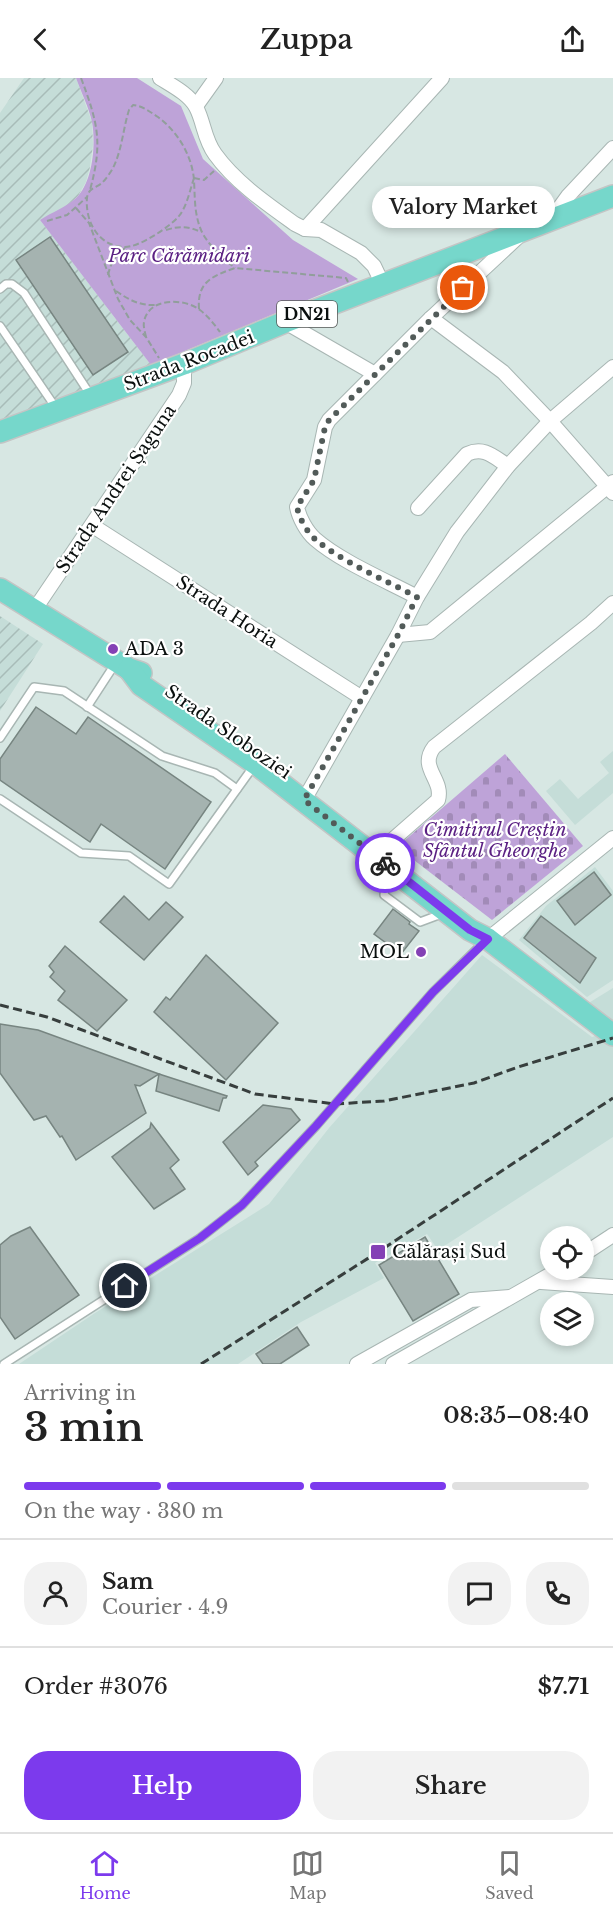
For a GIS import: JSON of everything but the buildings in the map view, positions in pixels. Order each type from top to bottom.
[{"type":"main road","name":"Strada Rocadei","points":[[0,432],[231,346],[285,322],[613,196]]},
{"type":"main road","name":"Strada Sloboziei","points":[[0,589],[123,666],[147,675],[228,729],[383,856],[447,912],[470,930],[488,939],[613,1035]]},
{"type":"main road","name":"Strada Sloboziei","points":[[123,666],[141,685],[256,764],[307,795]]},
{"type":"main road","name":"Strada Sloboziei","points":[[383,856],[477,921],[488,939]]},
{"type":"street","points":[[160,78],[179,90],[196,105],[204,135],[212,151],[223,164],[276,211],[305,229],[321,230],[361,254],[374,267],[383,285]]},
{"type":"street","points":[[196,105],[216,78]]},
{"type":"street","points":[[305,229],[442,78]]},
{"type":"street","points":[[552,218],[568,196],[613,148]]},
{"type":"street","points":[[417,597],[327,548],[314,538],[297,511],[298,504],[314,480],[325,427],[329,420],[431,318],[527,228]]},
{"type":"street","points":[[398,635],[430,632],[611,487],[503,372],[431,318]]},
{"type":"street","points":[[285,322],[375,375]]},
{"type":"street","name":"Strada Andrei Șaguna","points":[[35,609],[179,395],[184,383],[176,367]]},
{"type":"street","points":[[307,795],[398,635],[417,597],[457,532],[508,466],[550,421],[613,367]]},
{"type":"street","points":[[418,508],[467,454],[476,450],[483,451],[508,466]]},
{"type":"street","name":"Strada Horia","points":[[93,526],[362,698]]},
{"type":"street","points":[[383,856],[438,800],[440,792],[428,762],[429,754],[434,747],[613,603]]},
{"type":"street","points":[[488,939],[613,838]]},
{"type":"street","points":[[594,1247],[613,1235]]},
{"type":"street","points":[[393,1364],[544,1280]]},
{"type":"street","points":[[541,1282],[613,1287]]},
{"type":"street","points":[[357,1364],[471,1300],[515,1296]]},
{"type":"street","points":[[357,1364],[366,1362],[377,1364]]},
{"type":"lane","points":[[0,289],[6,284],[12,284],[24,293],[93,398]]},
{"type":"lane","points":[[0,326],[58,411]]},
{"type":"lane","points":[[87,706],[123,666]]},
{"type":"lane","points":[[0,738],[34,687],[64,691],[162,756],[215,773],[237,789]]},
{"type":"lane","points":[[0,799],[81,853],[129,856],[169,884],[256,764]]},
{"type":"lane","points":[[383,856],[384,895],[420,921],[447,912]]},
{"type":"lane","points":[[4,1364],[200,1238],[242,1205],[316,1126],[433,992],[488,939]]},
{"type":"path","points":[[47,222],[67,215],[87,197],[96,168],[98,132],[95,114],[81,78]]},
{"type":"path","points":[[90,190],[101,183],[111,171],[117,159],[129,110],[133,105],[140,106],[166,124],[180,141],[190,160],[194,178],[194,206],[202,232],[219,254],[235,268]]},
{"type":"path","points":[[194,178],[204,180],[223,164]]},
{"type":"path","points":[[163,230],[180,216],[194,178]]},
{"type":"path","points":[[87,197],[89,223],[114,290],[130,320],[176,367]]},
{"type":"path","points":[[76,208],[99,236],[114,245],[126,247]]},
{"type":"path","points":[[108,275],[111,262],[117,254],[126,247],[163,230],[177,226],[190,227],[202,232]]},
{"type":"path","points":[[199,309],[198,296],[203,285],[218,274],[235,268],[346,278],[354,297]]},
{"type":"path","points":[[114,290],[131,301],[146,306],[169,301],[199,309],[231,346]]},
{"type":"path","points":[[146,336],[144,322],[157,305]]},
{"type":"shaded area","points":[[24,78],[76,78],[92,122],[93,145],[90,167],[86,182],[78,196],[66,207],[40,220],[151,365],[0,424],[0,113]]},
{"type":"shaded area","points":[[0,616],[43,644],[0,711]]},
{"type":"shaded area","points":[[613,751],[613,793],[575,825],[546,791],[560,779],[578,799],[609,773],[600,762]]},
{"type":"shaded area","points":[[595,867],[613,891],[613,980],[587,997],[519,940],[546,906]]},
{"type":"shaded area","points":[[482,955],[592,1037],[613,1031],[613,1137],[438,1250],[427,1234],[375,1263],[384,1278],[301,1322],[238,1364],[19,1364],[95,1313],[269,1204],[329,1128]]},
{"type":"shaded area","points":[[613,988],[613,1025],[587,1004]]},
{"type":"green space","name":"Parc Cărămidari","points":[[76,78],[137,78],[181,106],[203,159],[293,240],[358,279],[151,365],[40,220],[76,198],[82,191],[90,173],[94,141],[92,122]]},
{"type":"green space","name":"Cimitirul Creștin Sfântul Gheorghe","points":[[505,754],[583,846],[492,920],[397,847]]},
{"type":"railway","points":[[0,1005],[47,1017],[255,1094],[335,1104],[384,1101],[474,1083],[613,1038]]},
{"type":"railway","points":[[201,1364],[378,1252],[613,1098]]},
{"type":"way so far","points":[[385,863],[304,800],[398,635],[417,597],[327,548],[314,538],[305,526],[297,507],[314,480],[325,427],[329,420],[463,288]]},
{"type":"place","name":"Valory Market","points":[[463,288]]},
{"type":"place","name":"ADA 3","points":[[113,649]]},
{"type":"place","name":"MOL","points":[[421,952]]},
{"type":"place","name":"Călărași Sud","points":[[378,1252]]},
{"type":"route","points":[[125,1286],[200,1238],[242,1205],[272,1176],[433,992],[488,939],[470,930],[385,863]]}]
